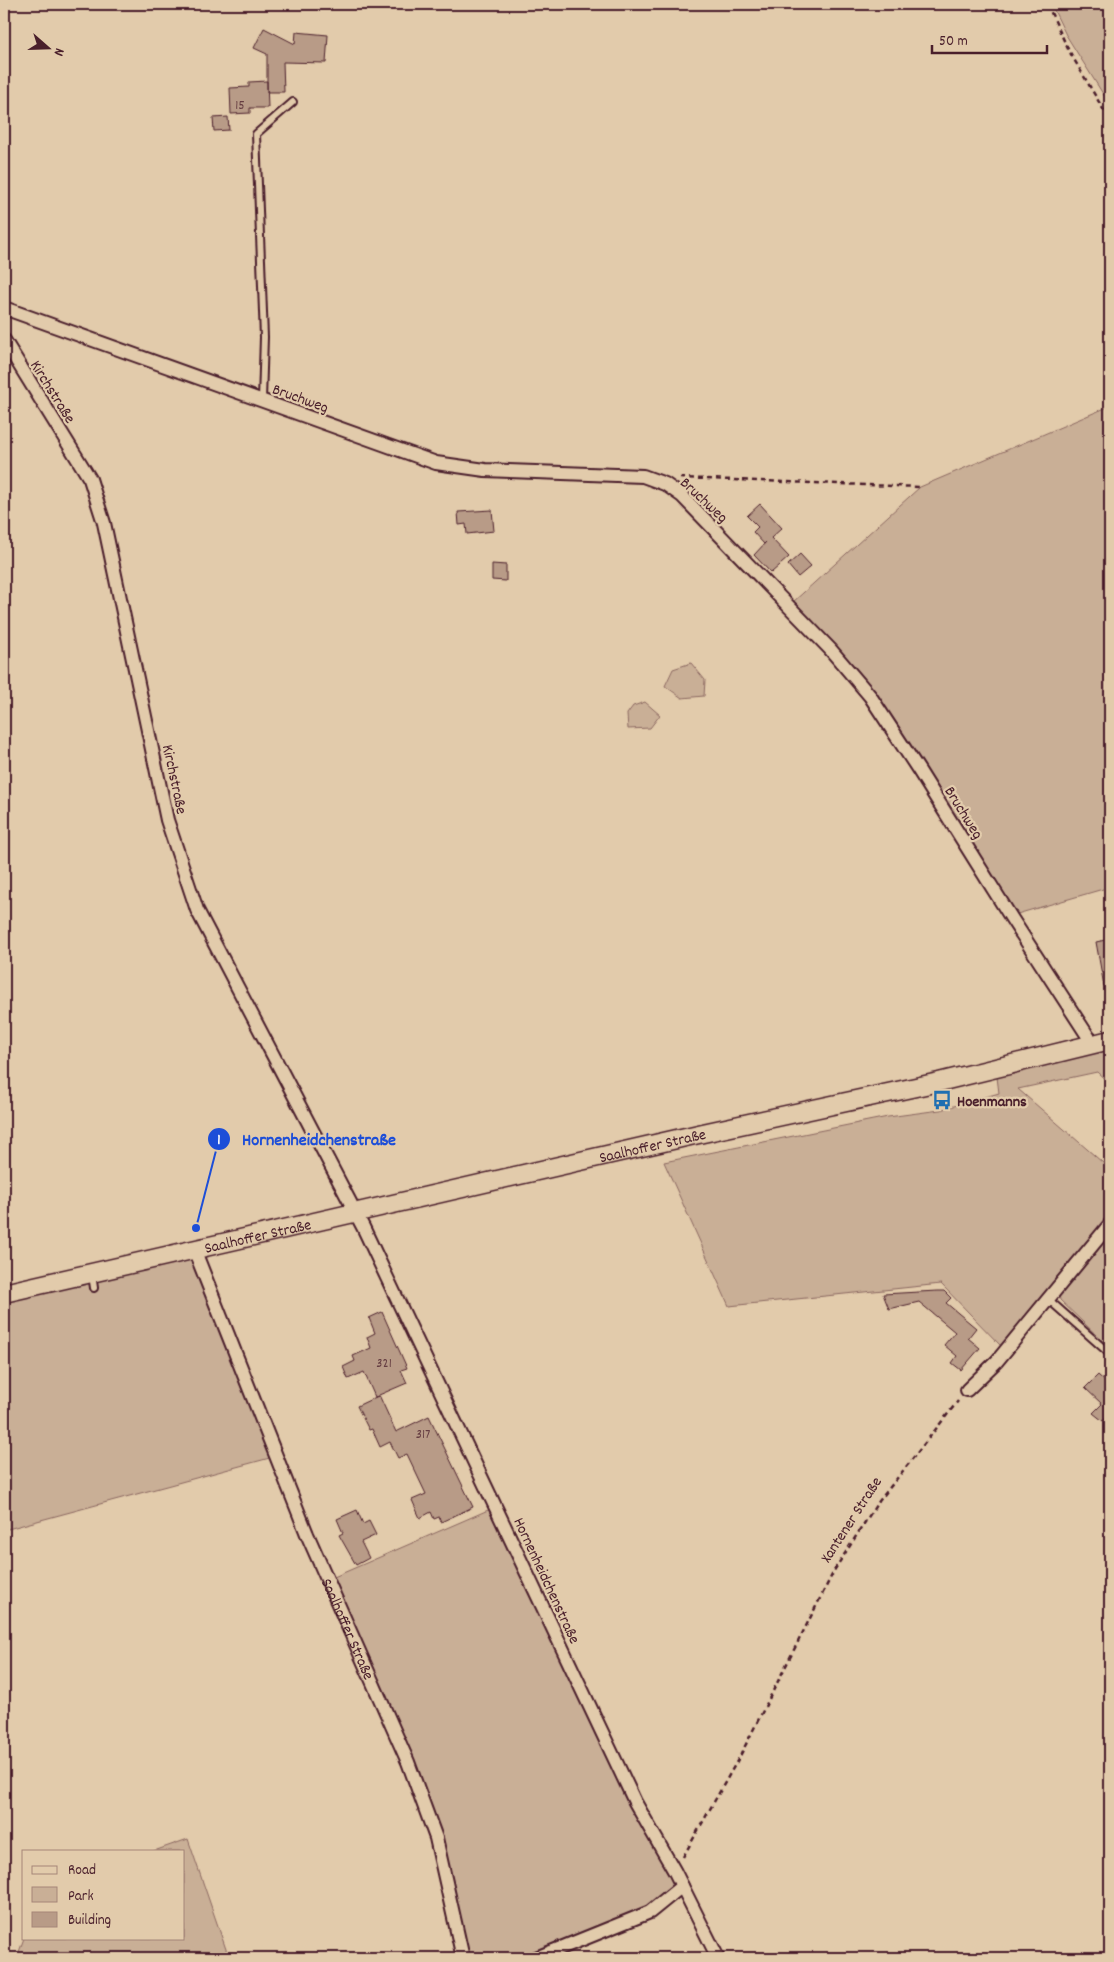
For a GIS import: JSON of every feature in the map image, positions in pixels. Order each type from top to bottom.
[{"type":"main road","name":"Saalhoffer Straße","points":[[4,1293],[93,1280],[194,1249],[938,1082],[1110,1040]]},
{"type":"street","name":"Bruchweg","points":[[4,308],[436,463],[494,471],[644,476],[664,484],[682,496],[830,648],[870,696],[1093,1044]]},
{"type":"street","name":"Kirchstraße","points":[[4,340],[90,478],[104,523],[168,820],[197,910],[354,1212]]},
{"type":"street","name":"Hornenheidchenstraße","points":[[354,1212],[635,1802],[675,1872],[718,1958]]},
{"type":"street","points":[[967,1390],[997,1361],[1110,1224]]},
{"type":"street","name":"Saalhoffer Straße","points":[[194,1249],[307,1534],[408,1762],[436,1838],[463,1958]]},
{"type":"street","points":[[536,1958],[650,1912],[682,1886]]},
{"type":"lane","points":[[262,400],[264,337],[256,134],[293,102]]},
{"type":"lane","points":[[1048,1299],[1110,1354]]},
{"type":"path","points":[[1047,4],[1068,49],[1110,120]]},
{"type":"path","points":[[673,478],[920,487]]},
{"type":"path","name":"Xantener Straße","points":[[675,1872],[741,1754],[835,1569],[876,1504],[967,1390]]},
{"type":"green space","points":[[1051,4],[1110,4],[1110,105],[1066,35]]},
{"type":"green space","points":[[1110,406],[1110,887],[1017,914],[887,710],[855,669],[793,602],[920,487]]},
{"type":"green space","points":[[691,663],[705,680],[704,696],[682,698],[665,686],[673,669]]},
{"type":"green space","points":[[645,702],[660,715],[650,728],[628,729],[627,714],[633,706]]},
{"type":"green space","points":[[1110,1049],[1110,1084],[1097,1072],[1018,1089],[1110,1169],[1110,1217],[1001,1346],[941,1284],[729,1306],[664,1162],[888,1117],[940,1110],[999,1093],[997,1077]]},
{"type":"green space","points":[[1110,1230],[1110,1348],[1060,1300],[1059,1294]]},
{"type":"green space","points":[[194,1249],[277,1456],[4,1530],[4,1293]]},
{"type":"green space","points":[[495,1507],[682,1886],[650,1912],[536,1958],[463,1958],[436,1838],[327,1580]]},
{"type":"green space","points":[[188,1839],[229,1958],[10,1958],[19,1952],[23,1940],[185,1940],[185,1850],[157,1850]]},
{"type":"building","points":[[264,28],[295,44],[296,32],[328,35],[326,63],[283,62],[284,92],[267,92],[267,54],[254,48]]},
{"type":"building","points":[[267,81],[268,108],[250,108],[250,113],[231,114],[230,88],[249,87],[249,82]]},
{"type":"building","points":[[228,117],[229,130],[214,131],[213,118]]},
{"type":"building","points":[[760,504],[782,528],[771,538],[789,557],[771,573],[754,555],[766,542],[764,544],[753,532],[758,527],[747,516]]},
{"type":"building","points":[[492,510],[494,531],[467,534],[466,524],[459,525],[458,512]]},
{"type":"building","points":[[800,554],[811,566],[798,577],[788,565]]},
{"type":"building","points":[[492,564],[506,565],[506,581],[492,580]]},
{"type":"building","points":[[1110,939],[1110,985],[1104,986],[1096,942]]},
{"type":"building","points":[[944,1291],[951,1298],[946,1303],[976,1328],[968,1338],[980,1348],[961,1370],[952,1363],[957,1356],[944,1345],[955,1332],[919,1302],[889,1309],[883,1294]]},
{"type":"building","points":[[382,1312],[407,1368],[401,1370],[407,1383],[379,1395],[396,1432],[429,1416],[473,1507],[441,1522],[439,1517],[434,1519],[431,1512],[420,1518],[412,1500],[426,1494],[407,1454],[398,1458],[390,1442],[380,1447],[372,1429],[369,1430],[357,1406],[378,1396],[375,1397],[364,1372],[348,1379],[343,1367],[355,1361],[353,1356],[371,1348],[367,1337],[375,1333],[369,1318]]},
{"type":"building","points":[[1098,1375],[1110,1386],[1110,1413],[1103,1421],[1093,1413],[1102,1404],[1085,1388]]},
{"type":"building","points":[[357,1510],[363,1524],[369,1521],[376,1535],[361,1542],[369,1558],[356,1565],[339,1535],[343,1533],[337,1519]]},
{"type":"place","name":"Hoenmanns","points":[[942,1100]]},
{"type":"place","name":"Hornenheidchenstraße","points":[[196,1228]]}]
